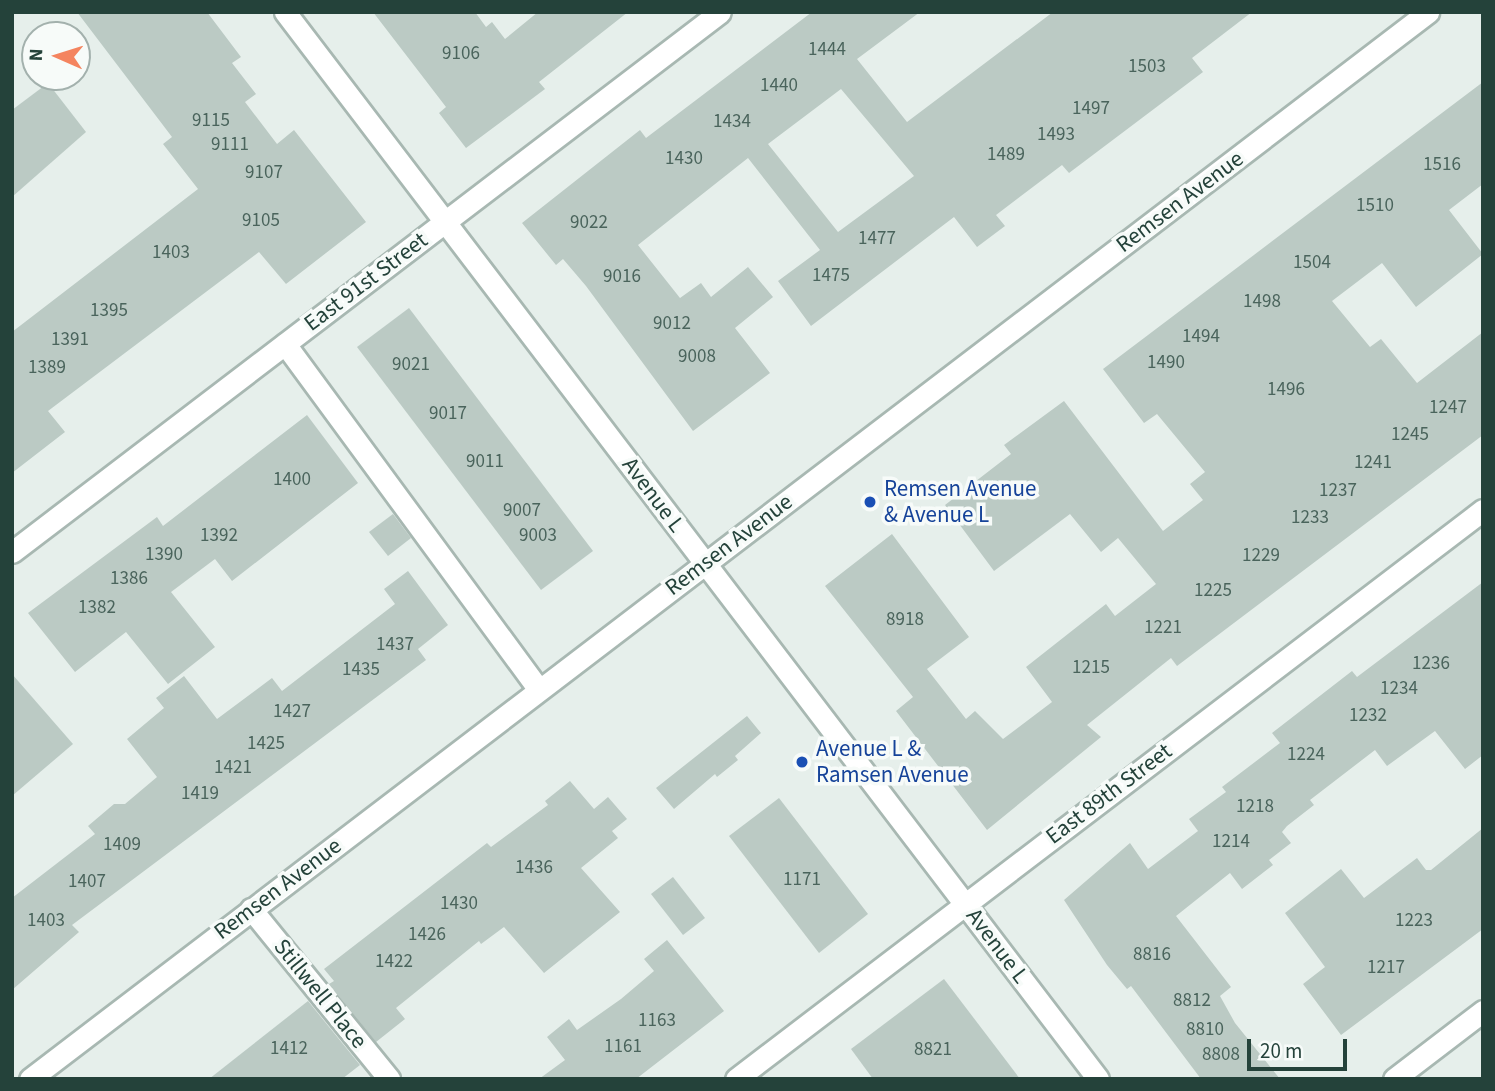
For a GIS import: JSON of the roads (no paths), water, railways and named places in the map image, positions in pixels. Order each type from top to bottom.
[{"type":"street","name":"Avenue L","points":[[285,12],[1098,1079]]},
{"type":"street","name":"East 91st Street","points":[[12,552],[720,12]]},
{"type":"street","name":"Remsen Avenue","points":[[30,1079],[1428,12]]},
{"type":"street","points":[[285,344],[539,690]]},
{"type":"street","name":"East 89th Street","points":[[736,1079],[1483,510]]},
{"type":"street","name":"Stillwell Place","points":[[251,909],[389,1079]]},
{"type":"street","points":[[1394,1079],[1483,1011]]},
{"type":"place","name":"Remsen Avenue & Avenue L","points":[[870,502]]},
{"type":"place","name":"Avenue L & Ramsen Avenue","points":[[802,762]]}]
